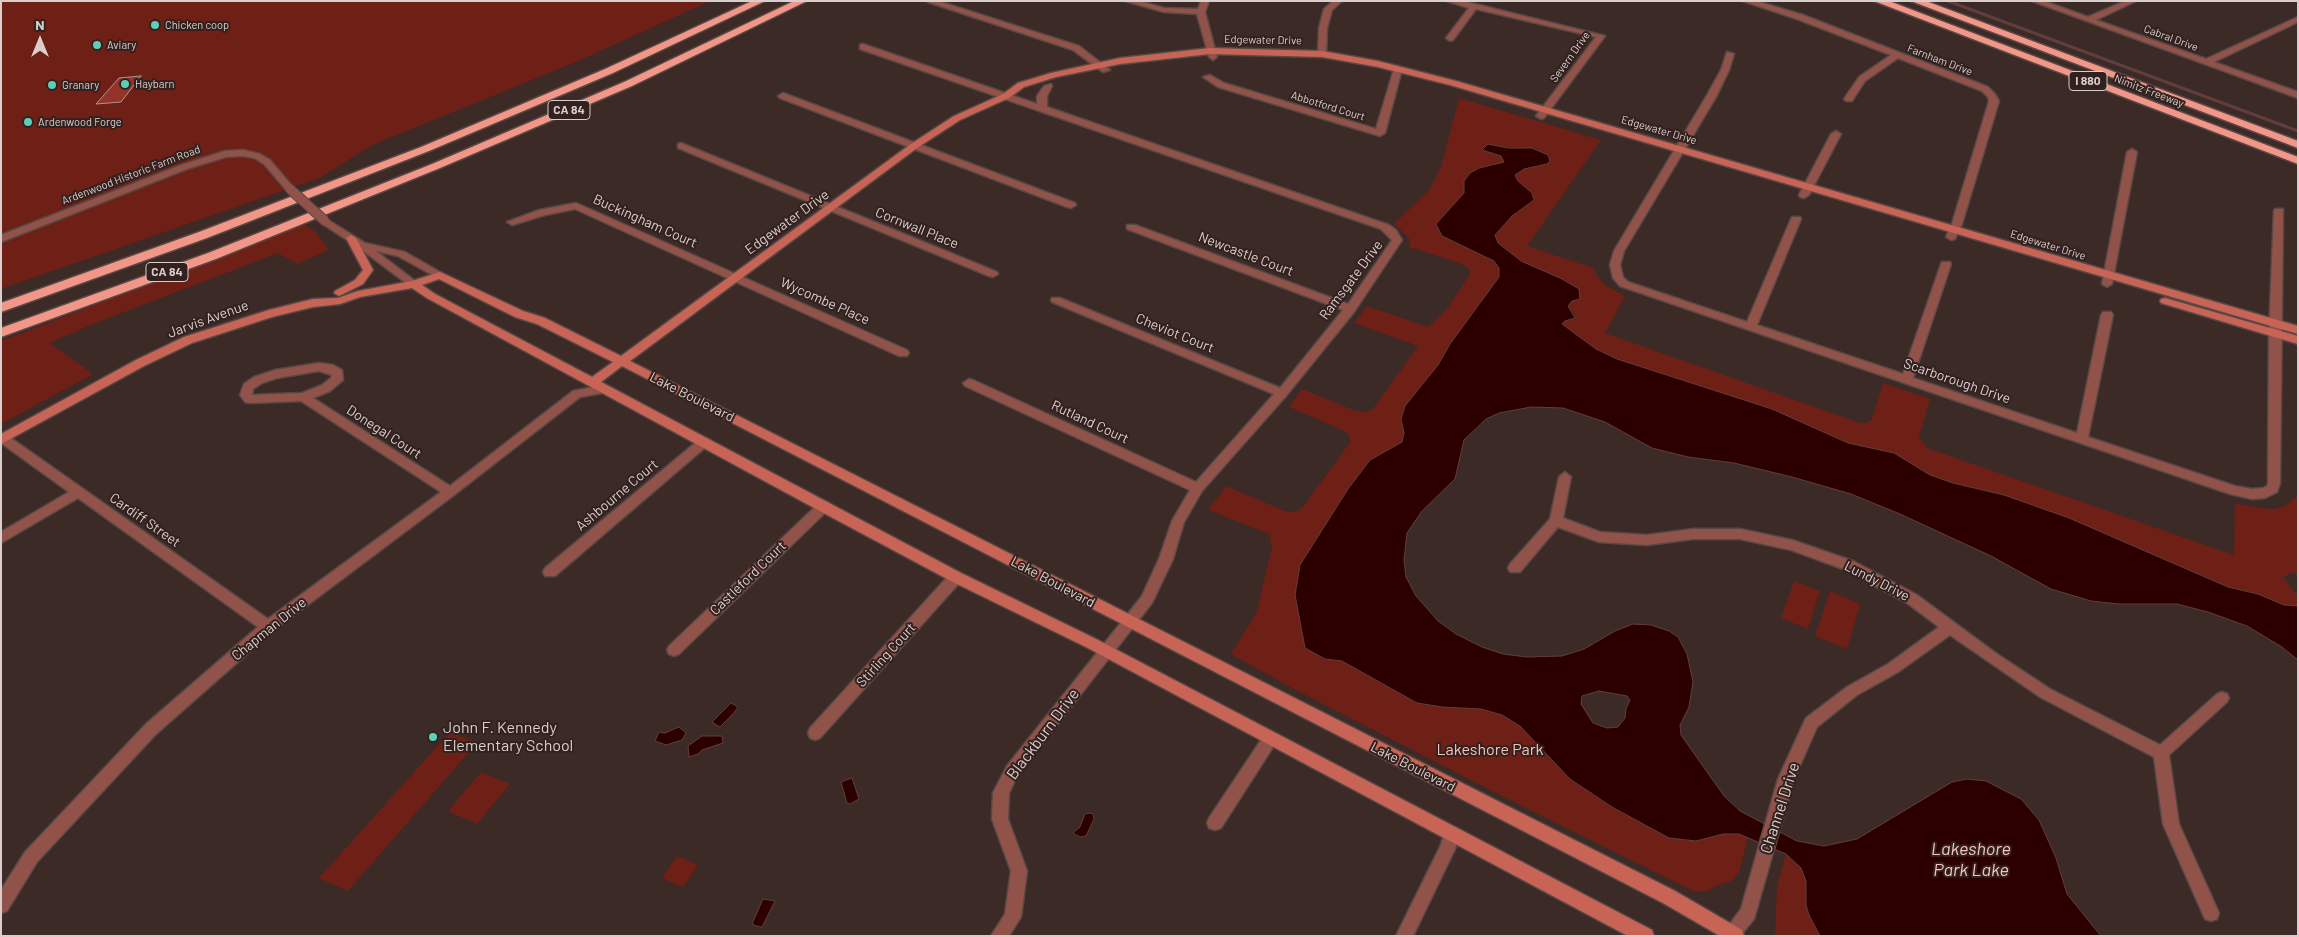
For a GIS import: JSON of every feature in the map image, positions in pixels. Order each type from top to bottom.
[{"type":"highway","name":"CA 84","points":[[1,308],[203,234],[425,149],[609,71],[760,1]]},
{"type":"highway","name":"CA 84","points":[[1,333],[221,252],[445,162],[628,84],[802,1]]},
{"type":"highway","name":"Nimitz Freeway","points":[[1879,1],[2298,161]]},
{"type":"highway","name":"Nimitz Freeway","points":[[1916,1],[2298,145]]},
{"type":"street","points":[[1129,1],[1164,10],[1201,12]]},
{"type":"street","points":[[1205,1],[1201,12],[1212,54]]},
{"type":"street","points":[[1322,54],[1323,28],[1328,9],[1338,1]]},
{"type":"street","name":"Severn Drive","points":[[1451,1],[1601,36],[1543,113]]},
{"type":"street","name":"Farnham Drive","points":[[1746,1],[1800,17],[1985,89],[1992,96],[1994,101],[1953,233]]},
{"type":"street","name":"Cabral Drive","points":[[2036,1],[2298,96]]},
{"type":"street","points":[[2088,20],[2132,1]]},
{"type":"street","points":[[932,2],[1076,48],[1103,68]]},
{"type":"street","points":[[1450,38],[1474,7]]},
{"type":"street","points":[[2206,62],[2298,19]]},
{"type":"street","name":"Ramsgate Drive","points":[[863,47],[1385,227],[1395,236],[1396,244],[1350,309],[1282,393],[1198,488],[1178,521],[1166,559],[1147,599],[1106,653]]},
{"type":"street","name":"Edgewater Drive","points":[[1212,54],[1290,59],[1397,72]]},
{"type":"street","name":"Edgewater Drive","points":[[592,383],[914,146],[957,118],[1006,96],[1022,85],[1153,56],[1212,54],[1322,54],[1397,72],[1543,113],[2276,329],[2298,340]]},
{"type":"street","points":[[1678,153],[1725,70],[1730,54]]},
{"type":"street","points":[[1849,100],[1862,79],[1897,55]]},
{"type":"street","name":"Edgewater Drive","points":[[1006,96],[1048,86],[1103,68]]},
{"type":"street","name":"Abbotford Court","points":[[1207,77],[1222,86],[1380,133],[1397,72]]},
{"type":"street","points":[[1042,108],[1042,96],[1048,86]]},
{"type":"street","points":[[783,96],[1071,205]]},
{"type":"street","points":[[1806,191],[1836,134]]},
{"type":"street","name":"Cornwall Place","points":[[681,146],[993,274]]},
{"type":"street","points":[[2108,280],[2132,152]]},
{"type":"street","name":"Scarborough Drive","points":[[1678,153],[1619,251],[1616,265],[1618,278],[1624,284],[2234,491],[2265,493],[2273,489],[2276,329]]},
{"type":"street","name":"Ardenwood Historic Farm Road","points":[[1,239],[184,167],[225,154],[257,156],[266,162],[290,189],[324,221]]},
{"type":"street","name":"Buckingham Court","points":[[512,222],[543,212],[576,206],[735,277]]},
{"type":"street","points":[[2276,329],[2279,211]]},
{"type":"street","points":[[1751,326],[1796,219]]},
{"type":"street","name":"Lake Boulevard","points":[[324,221],[362,244],[400,254],[519,314],[541,321],[621,361],[1669,897],[1732,935]]},
{"type":"street","name":"Newcastle Court","points":[[1131,227],[1350,309]]},
{"type":"street","points":[[313,303],[353,287],[366,274],[368,266],[360,258],[351,238]]},
{"type":"street","name":"Lake Boulevard","points":[[362,244],[367,250],[427,294],[822,507],[1106,653],[1646,936]]},
{"type":"street","points":[[1906,380],[1946,264]]},
{"type":"street","name":"Jarvis Avenue","points":[[2,440],[140,363],[188,340],[228,326],[313,303],[340,300],[358,294],[414,284],[440,275]]},
{"type":"street","name":"Wycombe Place","points":[[735,277],[903,353]]},
{"type":"street","points":[[340,300],[356,301],[427,294]]},
{"type":"street","name":"Cheviot Court","points":[[1056,300],[1282,393]]},
{"type":"street","points":[[2082,439],[2107,316]]},
{"type":"street","name":"Edgewater Drive","points":[[2276,329],[2298,330]]},
{"type":"street","points":[[319,367],[329,368],[338,373],[337,380],[326,388],[302,397],[249,399],[246,394],[248,387],[258,380],[275,374],[319,367]]},
{"type":"street","points":[[576,394],[592,383]]},
{"type":"street","name":"Chapman Drive","points":[[1,905],[31,857],[151,730],[268,627],[450,492],[592,383]]},
{"type":"street","name":"Rutland Court","points":[[969,383],[1198,488]]},
{"type":"street","name":"Donegal Court","points":[[302,397],[450,492]]},
{"type":"street","name":"Cardiff Street","points":[[2,440],[268,627]]},
{"type":"street","name":"Ashbourne Court","points":[[550,572],[704,442]]},
{"type":"street","points":[[1514,568],[1556,521],[1565,477]]},
{"type":"street","points":[[1,538],[78,492]]},
{"type":"street","name":"Castleford Court","points":[[674,650],[822,507]]},
{"type":"street","name":"Lundy Drive","points":[[1556,521],[1599,538],[1647,540],[1693,534],[1740,534],[1792,545],[1848,565],[1912,599],[2045,693],[2161,753]]},
{"type":"street","name":"Stirling Court","points":[[815,733],[956,577]]},
{"type":"street","name":"Channel Drive","points":[[1732,935],[1748,913],[1786,779],[1811,723],[1852,691],[1893,668],[1950,627]]},
{"type":"street","name":"Blackburn Drive","points":[[999,936],[1013,917],[1019,871],[1000,819],[1001,793],[1012,771],[1106,653]]},
{"type":"street","points":[[2211,913],[2171,824],[2161,753],[2222,698]]},
{"type":"street","points":[[1215,823],[1270,739]]},
{"type":"street","points":[[1404,936],[1447,849],[1452,834]]},
{"type":"green space","points":[[1,1],[710,1],[576,62],[372,145],[322,177],[1,289]]},
{"type":"green space","name":"Lakeshore Park","points":[[1459,98],[1601,140],[1527,246],[1594,268],[1597,276],[1605,285],[1625,296],[1605,333],[1860,423],[1866,423],[1872,419],[1883,383],[1930,399],[1919,437],[1927,448],[2234,555],[2235,503],[2258,508],[2275,509],[2287,505],[2295,498],[2298,499],[2298,574],[2293,572],[2283,577],[2298,597],[2298,606],[2284,605],[2258,594],[2229,587],[2069,518],[2004,495],[1953,483],[1930,475],[1894,453],[1848,443],[1772,409],[1617,359],[1596,349],[1562,324],[1565,321],[1574,319],[1575,314],[1568,306],[1572,301],[1579,300],[1576,287],[1521,261],[1498,243],[1495,235],[1512,216],[1534,200],[1532,193],[1514,175],[1524,169],[1543,165],[1550,158],[1538,149],[1487,145],[1483,150],[1501,156],[1505,162],[1470,173],[1464,181],[1464,193],[1436,224],[1442,236],[1494,261],[1499,268],[1499,277],[1450,344],[1438,365],[1405,406],[1401,419],[1404,433],[1402,442],[1370,460],[1348,489],[1300,565],[1325,659],[1342,661],[1417,703],[1442,707],[1481,709],[1502,715],[1520,726],[1570,779],[1612,807],[1669,838],[1696,841],[1723,834],[1739,834],[1748,837],[1739,872],[1731,881],[1715,886],[1706,892],[1693,891],[1492,791],[1292,688],[1231,654],[1256,614],[1272,547],[1269,534],[1208,510],[1226,486],[1285,511],[1295,512],[1302,508],[1351,441],[1347,432],[1289,407],[1302,389],[1356,411],[1367,412],[1373,409],[1418,346],[1354,323],[1367,306],[1428,327],[1447,309],[1470,274],[1469,269],[1462,264],[1410,247],[1409,238],[1394,224],[1430,189],[1441,167]]},
{"type":"green space","points":[[304,224],[316,232],[329,250],[297,264],[278,253],[93,324],[50,343],[93,374],[1,424],[1,341]]},
{"type":"green space","points":[[1794,581],[1820,591],[1808,629],[1781,618]]},
{"type":"green space","points":[[1830,591],[1860,604],[1847,649],[1815,636]]},
{"type":"green space","points":[[450,732],[477,743],[348,891],[319,878]]},
{"type":"green space","points":[[481,772],[510,784],[477,824],[448,811]]},
{"type":"green space","points":[[1786,854],[1801,868],[1806,881],[1809,915],[1820,936],[1775,936],[1777,886]]},
{"type":"green space","points":[[677,856],[698,865],[683,887],[662,878]]},
{"type":"water","name":"Lakeshore Park Lake","points":[[1488,144],[1508,148],[1532,148],[1548,155],[1550,161],[1547,164],[1524,169],[1515,175],[1518,181],[1532,193],[1534,200],[1512,216],[1495,235],[1498,243],[1521,261],[1562,279],[1579,289],[1580,299],[1572,301],[1568,306],[1575,318],[1562,324],[1596,349],[1617,359],[1772,409],[1848,443],[1894,453],[1930,475],[1953,483],[2004,495],[2069,518],[2228,587],[2258,594],[2284,605],[2298,606],[2298,660],[2282,647],[2247,626],[2208,612],[2177,604],[2119,604],[2091,601],[2051,589],[1991,556],[1900,514],[1851,494],[1734,463],[1688,457],[1652,448],[1605,422],[1563,408],[1531,407],[1499,413],[1486,419],[1464,440],[1455,479],[1422,511],[1407,533],[1404,560],[1406,577],[1416,596],[1438,621],[1456,634],[1482,647],[1503,654],[1527,657],[1562,656],[1584,649],[1615,631],[1633,624],[1651,625],[1669,631],[1678,637],[1687,654],[1693,682],[1689,707],[1680,725],[1681,735],[1724,796],[1740,811],[1797,841],[1824,846],[1857,839],[1952,782],[1967,779],[1986,781],[2021,799],[2039,820],[2056,858],[2067,894],[2101,936],[1820,936],[1806,905],[1806,881],[1801,868],[1786,854],[1739,834],[1723,834],[1696,841],[1669,838],[1612,807],[1570,779],[1520,726],[1502,715],[1481,709],[1442,707],[1417,703],[1342,661],[1325,659],[1305,648],[1295,595],[1300,565],[1348,489],[1370,460],[1402,442],[1404,433],[1401,419],[1405,406],[1438,365],[1450,344],[1499,277],[1499,268],[1494,261],[1442,236],[1436,224],[1464,193],[1464,181],[1470,173],[1479,168],[1504,162],[1501,156],[1482,150]],"holes":[[[1599,691],[1627,696],[1630,700],[1625,718],[1618,727],[1607,728],[1593,723],[1581,704],[1582,696]]]},
{"type":"water","points":[[731,703],[738,707],[720,727],[712,722]]},
{"type":"water","points":[[679,727],[686,733],[682,740],[666,745],[655,741],[659,732],[665,733]]},
{"type":"water","points":[[702,736],[722,736],[723,743],[702,750],[698,754],[689,757],[688,746]]},
{"type":"water","points":[[852,778],[859,799],[850,804],[847,803],[841,782]]},
{"type":"water","points":[[1085,814],[1093,814],[1094,819],[1086,836],[1080,837],[1073,833],[1080,827]]},
{"type":"water","points":[[763,899],[775,901],[762,927],[752,924]]},
{"type":"building","name":"Haybarn","points":[[141,76],[121,102],[96,104],[119,78]]},
{"type":"waterway","points":[[1948,1],[2298,131]]},
{"type":"place","name":"Chicken coop","points":[[155,25]]},
{"type":"place","name":"Aviary","points":[[97,45]]},
{"type":"place","name":"Haybarn","points":[[125,84]]},
{"type":"place","name":"Granary","points":[[52,85]]},
{"type":"place","name":"Ardenwood Forge","points":[[28,122]]},
{"type":"place","name":"John F. Kennedy Elementary School","points":[[433,737]]}]
